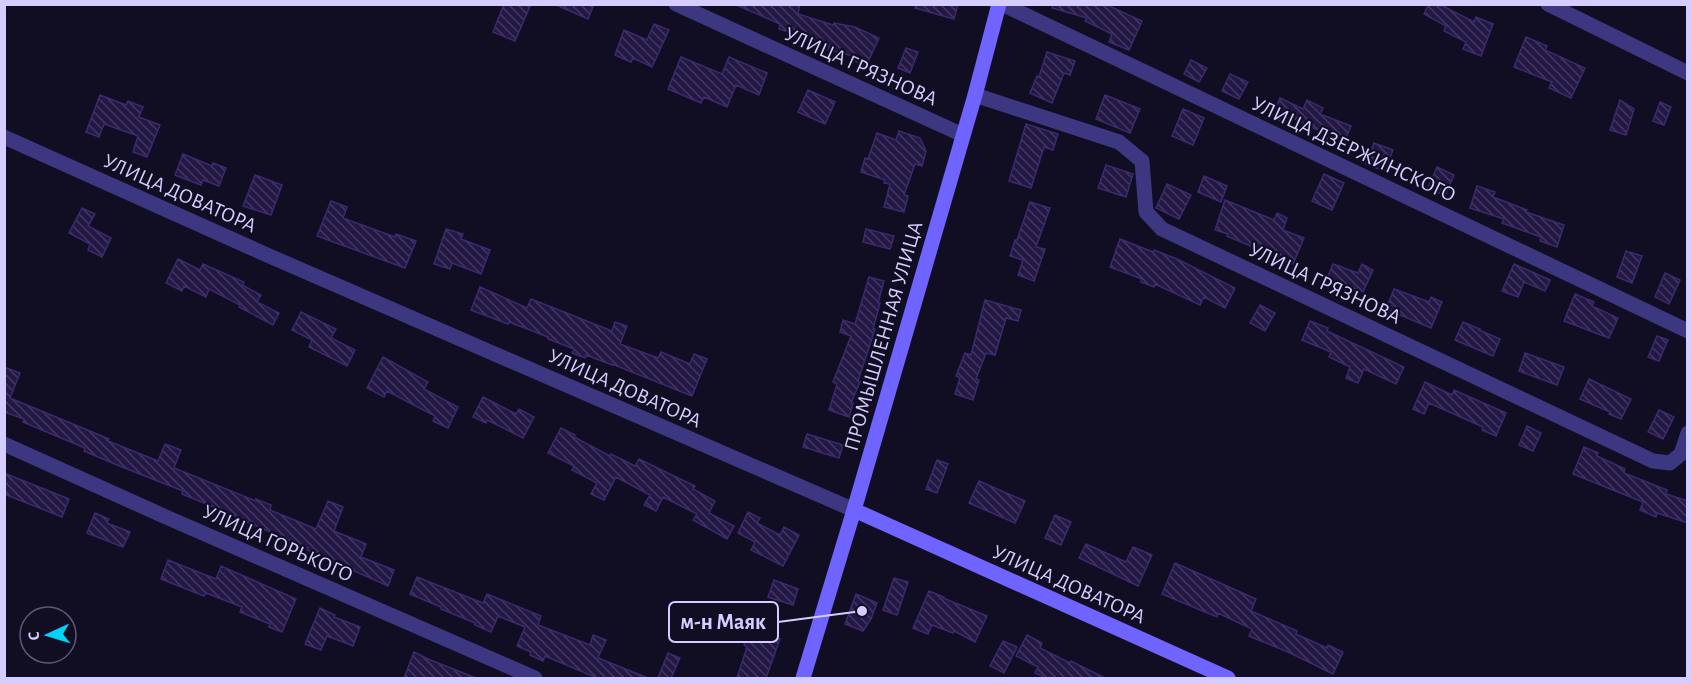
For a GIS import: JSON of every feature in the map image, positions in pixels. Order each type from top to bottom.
[{"type":"main road","name":"ПРОМЫШЛЕННАЯ УЛИЦА","points":[[803,678],[1001,4]]},
{"type":"main road","name":"УЛИЦА ДОВАТОРА","points":[[854,510],[1228,678]]},
{"type":"street","name":"УЛИЦА ГРЯЗНОВА","points":[[676,4],[963,135]]},
{"type":"street","name":"УЛИЦА ДЗЕРЖИНСКОГО","points":[[1001,4],[1688,331]]},
{"type":"street","points":[[1548,4],[1688,73]]},
{"type":"street","name":"УЛИЦА ГРЯЗНОВА","points":[[975,95],[1119,142],[1142,161],[1146,212],[1162,229],[1653,461],[1670,463],[1682,454],[1688,433]]},
{"type":"street","name":"УЛИЦА ДОВАТОРА","points":[[4,136],[267,255],[854,510]]},
{"type":"street","name":"УЛИЦА ГОРЬКОГО","points":[[4,444],[536,678]]},
{"type":"building","points":[[504,4],[531,4],[515,41],[493,32]]},
{"type":"building","points":[[554,4],[594,4],[588,19]]},
{"type":"building","points":[[734,4],[800,4],[798,14],[833,25],[834,23],[855,27],[879,38],[866,66],[851,59],[853,56],[828,50],[829,45],[779,29],[780,24]]},
{"type":"building","points":[[916,4],[958,4],[954,19],[915,8]]},
{"type":"building","points":[[1053,4],[1105,4],[1142,21],[1129,50],[1109,42],[1112,34],[1085,21],[1087,18],[1052,8]]},
{"type":"building","points":[[1429,4],[1439,4],[1474,22],[1476,17],[1493,24],[1481,56],[1463,49],[1466,42],[1444,31],[1446,26],[1424,14]]},
{"type":"building","points":[[654,24],[669,30],[652,67],[633,58],[631,62],[615,55],[624,30],[647,40]]},
{"type":"building","points":[[1526,37],[1547,46],[1545,50],[1585,68],[1571,98],[1549,88],[1552,82],[1514,67]]},
{"type":"building","points":[[906,48],[918,52],[910,73],[898,68]]},
{"type":"building","points":[[1047,52],[1075,61],[1070,75],[1064,73],[1052,103],[1030,93],[1037,76],[1039,77]]},
{"type":"building","points":[[681,57],[722,74],[729,57],[767,73],[759,95],[736,85],[727,107],[704,97],[701,103],[668,89]]},
{"type":"building","points":[[1191,60],[1207,68],[1199,82],[1184,74]]},
{"type":"building","points":[[1230,74],[1248,82],[1239,99],[1222,91]]},
{"type":"building","points":[[808,90],[835,102],[825,124],[798,112]]},
{"type":"building","points":[[100,95],[126,105],[128,101],[143,107],[139,117],[160,125],[147,157],[133,152],[138,136],[104,124],[99,137],[86,132]]},
{"type":"building","points":[[1105,95],[1140,109],[1130,133],[1096,119]]},
{"type":"building","points":[[1280,98],[1303,109],[1307,100],[1323,108],[1320,114],[1351,126],[1342,147],[1324,140],[1326,134],[1291,117],[1288,124],[1272,117]]},
{"type":"building","points":[[1620,100],[1634,109],[1626,135],[1610,130]]},
{"type":"building","points":[[1660,102],[1671,107],[1664,125],[1653,121]]},
{"type":"building","points":[[1183,109],[1204,118],[1193,145],[1172,136]]},
{"type":"building","points":[[1026,124],[1058,134],[1053,150],[1044,147],[1031,188],[1009,181]]},
{"type":"building","points":[[899,131],[920,138],[926,151],[922,166],[915,164],[904,195],[908,196],[904,212],[884,207],[890,184],[861,172],[877,133],[896,140]]},
{"type":"building","points":[[1374,143],[1393,150],[1384,171],[1366,164]]},
{"type":"building","points":[[183,154],[212,166],[213,163],[226,168],[219,186],[203,180],[201,185],[175,175]]},
{"type":"building","points":[[1106,165],[1133,174],[1126,197],[1098,188]]},
{"type":"building","points":[[1437,167],[1454,175],[1445,196],[1428,188]]},
{"type":"building","points":[[1324,174],[1344,183],[1332,210],[1312,201]]},
{"type":"building","points":[[255,175],[282,185],[271,215],[243,206]]},
{"type":"building","points":[[1204,176],[1227,186],[1221,202],[1198,192]]},
{"type":"building","points":[[1167,184],[1191,195],[1179,219],[1156,208]]},
{"type":"building","points":[[1477,186],[1495,192],[1493,197],[1527,210],[1526,212],[1564,225],[1557,247],[1540,241],[1541,237],[1502,223],[1504,219],[1470,208]]},
{"type":"building","points":[[1225,200],[1274,220],[1277,213],[1287,218],[1283,230],[1304,238],[1293,264],[1215,230]]},
{"type":"building","points":[[331,201],[347,207],[343,218],[395,237],[396,234],[416,241],[405,268],[317,236]]},
{"type":"building","points":[[1030,202],[1050,208],[1036,247],[1045,249],[1034,281],[1018,275],[1023,260],[1010,256]]},
{"type":"building","points":[[82,208],[95,214],[88,226],[111,238],[102,257],[88,250],[90,244],[69,233]]},
{"type":"building","points":[[446,229],[463,234],[461,239],[490,250],[481,274],[452,263],[450,269],[434,264]]},
{"type":"building","points":[[866,229],[894,236],[890,249],[863,242]]},
{"type":"building","points":[[1120,239],[1177,259],[1235,288],[1225,308],[1204,297],[1200,305],[1155,284],[1154,287],[1141,282],[1142,279],[1110,267]]},
{"type":"building","points":[[1626,251],[1642,256],[1632,283],[1617,277]]},
{"type":"building","points":[[178,259],[200,270],[203,264],[244,282],[242,285],[261,295],[257,302],[279,313],[273,325],[209,289],[206,297],[184,286],[182,291],[166,283]]},
{"type":"building","points":[[1333,264],[1358,273],[1362,264],[1373,270],[1363,292],[1343,283],[1340,289],[1325,283]]},
{"type":"building","points":[[1514,264],[1550,280],[1545,291],[1524,282],[1518,297],[1502,291]]},
{"type":"building","points":[[1665,273],[1680,280],[1669,304],[1655,297]]},
{"type":"building","points":[[869,277],[884,281],[873,329],[875,329],[858,381],[860,382],[851,403],[853,403],[849,417],[829,410],[837,384],[833,382],[851,336],[840,332],[843,320],[855,324]]},
{"type":"building","points":[[480,287],[527,308],[531,299],[612,331],[615,322],[627,326],[620,344],[658,358],[661,352],[690,364],[694,354],[707,359],[692,396],[612,364],[572,353],[574,349],[548,339],[548,337],[471,310]]},
{"type":"building","points":[[1394,289],[1429,302],[1431,297],[1442,302],[1431,328],[1386,309]]},
{"type":"building","points":[[1575,294],[1594,302],[1592,306],[1618,318],[1609,338],[1564,321]]},
{"type":"building","points":[[985,300],[1021,310],[1018,321],[1006,318],[995,355],[986,353],[976,379],[979,380],[973,400],[955,394],[960,378],[956,376],[965,353],[971,355]]},
{"type":"building","points":[[1260,305],[1275,313],[1265,331],[1250,323]]},
{"type":"building","points":[[301,312],[336,329],[331,338],[355,350],[347,366],[309,347],[312,340],[292,330]]},
{"type":"building","points":[[1310,321],[1404,367],[1396,384],[1364,369],[1358,383],[1346,378],[1350,367],[1329,357],[1331,352],[1302,340]]},
{"type":"building","points":[[1463,322],[1500,339],[1493,356],[1455,340]]},
{"type":"building","points":[[1657,336],[1668,340],[1659,361],[1648,357]]},
{"type":"building","points":[[1525,353],[1564,367],[1557,385],[1519,371]]},
{"type":"building","points":[[383,357],[428,382],[424,389],[458,407],[448,428],[433,421],[435,416],[387,391],[384,397],[367,388]]},
{"type":"building","points":[[4,367],[20,373],[10,398],[158,461],[165,444],[181,450],[174,468],[271,505],[270,510],[316,529],[328,501],[343,507],[334,531],[366,544],[361,557],[394,570],[388,586],[248,521],[182,494],[183,491],[84,451],[85,448],[4,412]]},
{"type":"building","points":[[1589,379],[1631,399],[1621,419],[1580,399]]},
{"type":"building","points":[[1425,382],[1452,395],[1454,390],[1506,413],[1496,436],[1482,430],[1483,427],[1429,403],[1424,414],[1413,409]]},
{"type":"building","points":[[483,397],[516,414],[519,409],[534,417],[523,438],[487,420],[486,423],[473,417]]},
{"type":"building","points":[[1659,410],[1674,417],[1663,439],[1648,432]]},
{"type":"building","points":[[1527,426],[1541,433],[1533,451],[1519,445]]},
{"type":"building","points":[[561,428],[610,456],[611,454],[635,466],[639,459],[695,486],[693,489],[715,501],[709,513],[734,526],[727,539],[693,520],[697,514],[663,497],[656,511],[644,505],[650,495],[616,477],[604,500],[591,494],[597,483],[572,470],[574,466],[548,453]]},
{"type":"building","points":[[807,434],[843,445],[839,458],[803,447]]},
{"type":"building","points":[[1584,447],[1625,469],[1624,473],[1667,490],[1666,494],[1688,501],[1688,523],[1657,513],[1656,517],[1640,510],[1643,502],[1573,474]]},
{"type":"building","points":[[937,460],[948,464],[937,493],[926,489]]},
{"type":"building","points":[[4,473],[69,499],[62,517],[4,494]]},
{"type":"building","points":[[979,481],[1025,501],[1015,523],[969,503]]},
{"type":"building","points":[[748,512],[760,518],[757,523],[780,535],[784,527],[799,535],[783,566],[751,550],[755,542],[738,533]]},
{"type":"building","points":[[95,513],[109,519],[107,523],[130,532],[123,547],[87,533]]},
{"type":"building","points":[[1055,515],[1071,522],[1061,545],[1045,538]]},
{"type":"building","points":[[1086,544],[1126,562],[1133,547],[1152,555],[1138,586],[1079,558]]},
{"type":"building","points":[[168,560],[216,579],[221,566],[296,599],[282,632],[269,627],[270,624],[240,612],[242,607],[206,593],[204,596],[161,579]]},
{"type":"building","points":[[1175,563],[1256,599],[1251,611],[1297,631],[1296,634],[1327,648],[1328,645],[1343,652],[1333,674],[1249,636],[1252,629],[1218,613],[1217,617],[1162,594]]},
{"type":"building","points":[[417,577],[483,603],[487,594],[541,616],[538,625],[590,645],[593,635],[606,640],[598,658],[648,678],[597,678],[545,656],[543,661],[517,646],[525,627],[498,616],[491,632],[475,625],[475,623],[410,594]]},
{"type":"building","points":[[894,578],[908,582],[897,615],[883,610]]},
{"type":"building","points":[[774,580],[798,589],[793,605],[768,597]]},
{"type":"building","points":[[929,591],[987,616],[975,642],[954,631],[953,633],[932,625],[928,634],[913,628]]},
{"type":"building","points":[[856,594],[877,603],[863,631],[845,624]]},
{"type":"building","points":[[320,608],[335,615],[334,617],[360,627],[353,646],[327,636],[321,650],[305,644]]},
{"type":"building","points":[[750,629],[780,639],[766,678],[737,678]]},
{"type":"building","points":[[1027,635],[1042,643],[1040,648],[1105,678],[1046,678],[1035,673],[1038,667],[1016,656]]},
{"type":"building","points":[[1003,641],[1017,647],[1004,673],[990,666]]},
{"type":"building","points":[[414,652],[428,659],[476,678],[404,678]]},
{"type":"building","points":[[668,653],[680,658],[671,678],[658,678]]},
{"type":"place","name":"м-н Маяк","points":[[862,611]]}]
